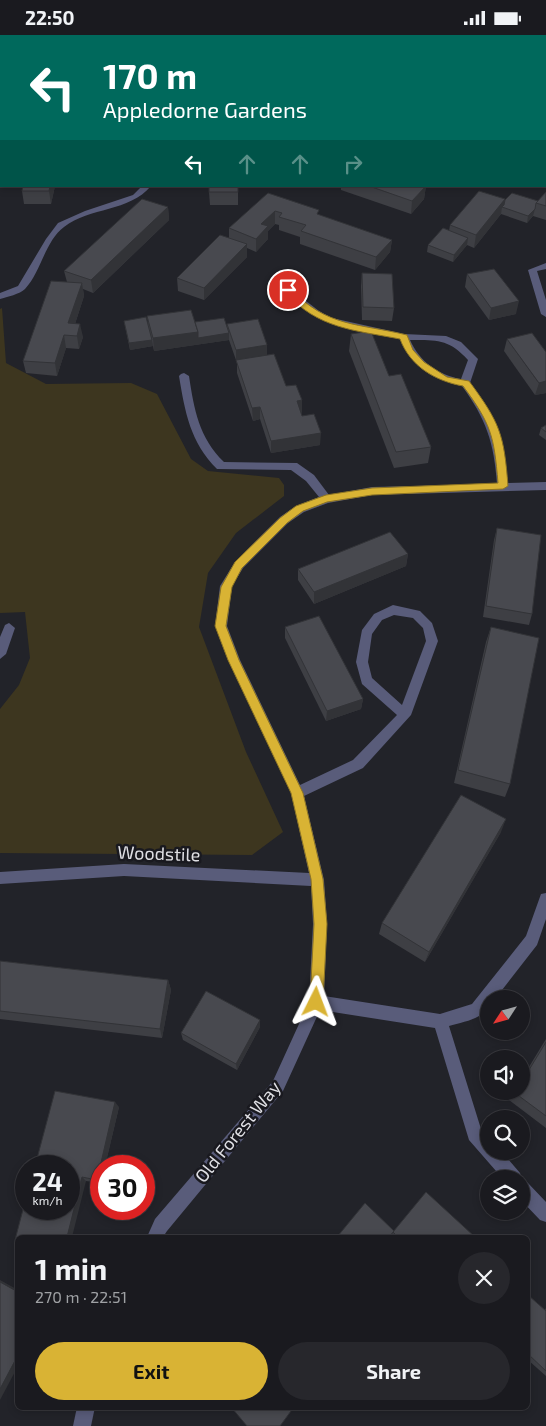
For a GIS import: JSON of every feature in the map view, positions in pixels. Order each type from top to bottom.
[{"type":"street","points":[[0,296],[21,288],[50,239],[61,225],[88,213],[136,197],[146,187]]},
{"type":"street","points":[[546,266],[532,270],[546,314]]},
{"type":"street","points":[[288,290],[301,305],[331,322],[404,337],[436,337],[460,344],[473,359],[465,383]]},
{"type":"street","points":[[404,337],[409,351],[421,364],[445,380],[465,383],[488,414],[500,444],[503,486]]},
{"type":"street","points":[[184,376],[192,423],[206,453],[221,466],[293,466],[310,478],[326,499]]},
{"type":"street","name":"Old Forest Way","points":[[156,1235],[161,1225],[278,1085],[316,1002],[320,924],[317,879],[297,793],[234,660],[221,626],[226,587],[239,565],[284,520],[300,509],[326,499],[372,491],[546,486]]},
{"type":"street","points":[[297,793],[358,764],[405,715],[432,641],[428,626],[416,614],[393,610],[378,617],[366,633],[362,662],[366,680],[405,715]]},
{"type":"street","points":[[0,654],[9,628]]},
{"type":"street","name":"Woodstile","points":[[0,877],[124,870],[317,879]]},
{"type":"street","points":[[316,1002],[440,1021],[477,1010],[532,940],[546,899]]},
{"type":"street","points":[[440,1021],[475,1134],[480,1140]]},
{"type":"street","points":[[497,1160],[506,1170]]},
{"type":"street","points":[[530,1197],[546,1214]]},
{"type":"street","points":[[82,1426],[85,1410]]},
{"type":"shaded area","points":[[2,308],[6,363],[46,384],[131,383],[157,394],[191,459],[208,471],[279,478],[284,485],[284,496],[236,533],[208,573],[199,627],[246,752],[283,832],[252,855],[0,853],[0,709],[19,685],[30,658],[25,612],[0,613],[0,309]]},
{"type":"building","points":[[23,187],[50,187],[49,191],[22,191]]},
{"type":"building","points":[[209,187],[238,187],[238,192],[209,192]]},
{"type":"building","points":[[372,187],[425,187],[412,201]]},
{"type":"building","points":[[479,191],[505,199],[476,235],[450,225]]},
{"type":"building","points":[[546,192],[546,206],[536,203]]},
{"type":"building","points":[[268,193],[319,210],[317,214],[392,240],[376,257],[301,231],[306,225],[279,217],[282,213],[275,211],[261,224],[268,226],[256,239],[229,228]]},
{"type":"building","points":[[512,193],[538,201],[535,209],[528,216],[502,207],[505,200]]},
{"type":"building","points":[[142,199],[168,207],[91,280],[64,271]]},
{"type":"building","points":[[443,228],[468,238],[454,255],[428,245]]},
{"type":"building","points":[[220,235],[247,244],[204,288],[177,278]]},
{"type":"building","points":[[494,269],[519,301],[491,308],[467,274]]},
{"type":"building","points":[[362,273],[392,274],[394,308],[363,307]]},
{"type":"building","points":[[51,281],[82,283],[68,323],[80,324],[77,336],[64,335],[55,363],[23,361]]},
{"type":"building","points":[[191,310],[198,332],[153,338],[147,316]]},
{"type":"building","points":[[146,317],[152,340],[129,343],[124,321]]},
{"type":"building","points":[[224,318],[229,333],[198,338],[195,322]]},
{"type":"building","points":[[258,319],[267,345],[236,350],[227,324]]},
{"type":"building","points":[[371,331],[389,376],[401,374],[431,447],[396,452],[351,334]]},
{"type":"building","points":[[532,333],[546,352],[546,381],[539,383],[507,339]]},
{"type":"building","points":[[274,354],[286,386],[296,385],[302,400],[297,401],[302,416],[314,414],[321,433],[271,441],[260,407],[252,408],[236,360]]},
{"type":"building","points":[[546,425],[546,432],[541,428]]},
{"type":"building","points":[[497,528],[541,535],[532,614],[486,606]]},
{"type":"building","points":[[390,532],[408,554],[314,592],[298,569]]},
{"type":"building","points":[[319,616],[363,699],[327,711],[285,627]]},
{"type":"building","points":[[491,627],[539,638],[510,784],[458,770]]},
{"type":"building","points":[[461,795],[506,819],[429,952],[382,923]]},
{"type":"building","points":[[0,961],[168,980],[160,1029],[0,1011]]},
{"type":"building","points":[[206,991],[260,1020],[236,1064],[181,1033]]},
{"type":"building","points":[[546,1042],[546,1116],[524,1100],[530,1100],[530,1068]]},
{"type":"building","points":[[55,1091],[115,1102],[103,1155],[90,1155],[90,1179],[82,1177],[80,1185],[80,1155],[38,1155]]},
{"type":"building","points":[[426,1192],[473,1235],[396,1235],[393,1232]]},
{"type":"building","points":[[365,1203],[394,1231],[391,1235],[339,1235]]},
{"type":"building","points":[[20,1220],[71,1220],[68,1235],[16,1235]]},
{"type":"building","points":[[0,1282],[15,1290],[15,1361],[0,1389]]},
{"type":"building","points":[[530,1297],[546,1311],[546,1371],[530,1356]]},
{"type":"building","points":[[234,1410],[292,1410],[280,1426],[247,1426]]},
{"type":"route","points":[[288,290],[301,305],[331,322],[404,337],[409,351],[421,364],[445,380],[465,383],[488,414],[500,444],[503,486],[372,491],[326,499],[300,509],[284,520],[239,565],[226,587],[221,626],[234,660],[297,793],[317,879],[320,924],[316,1002]]}]
